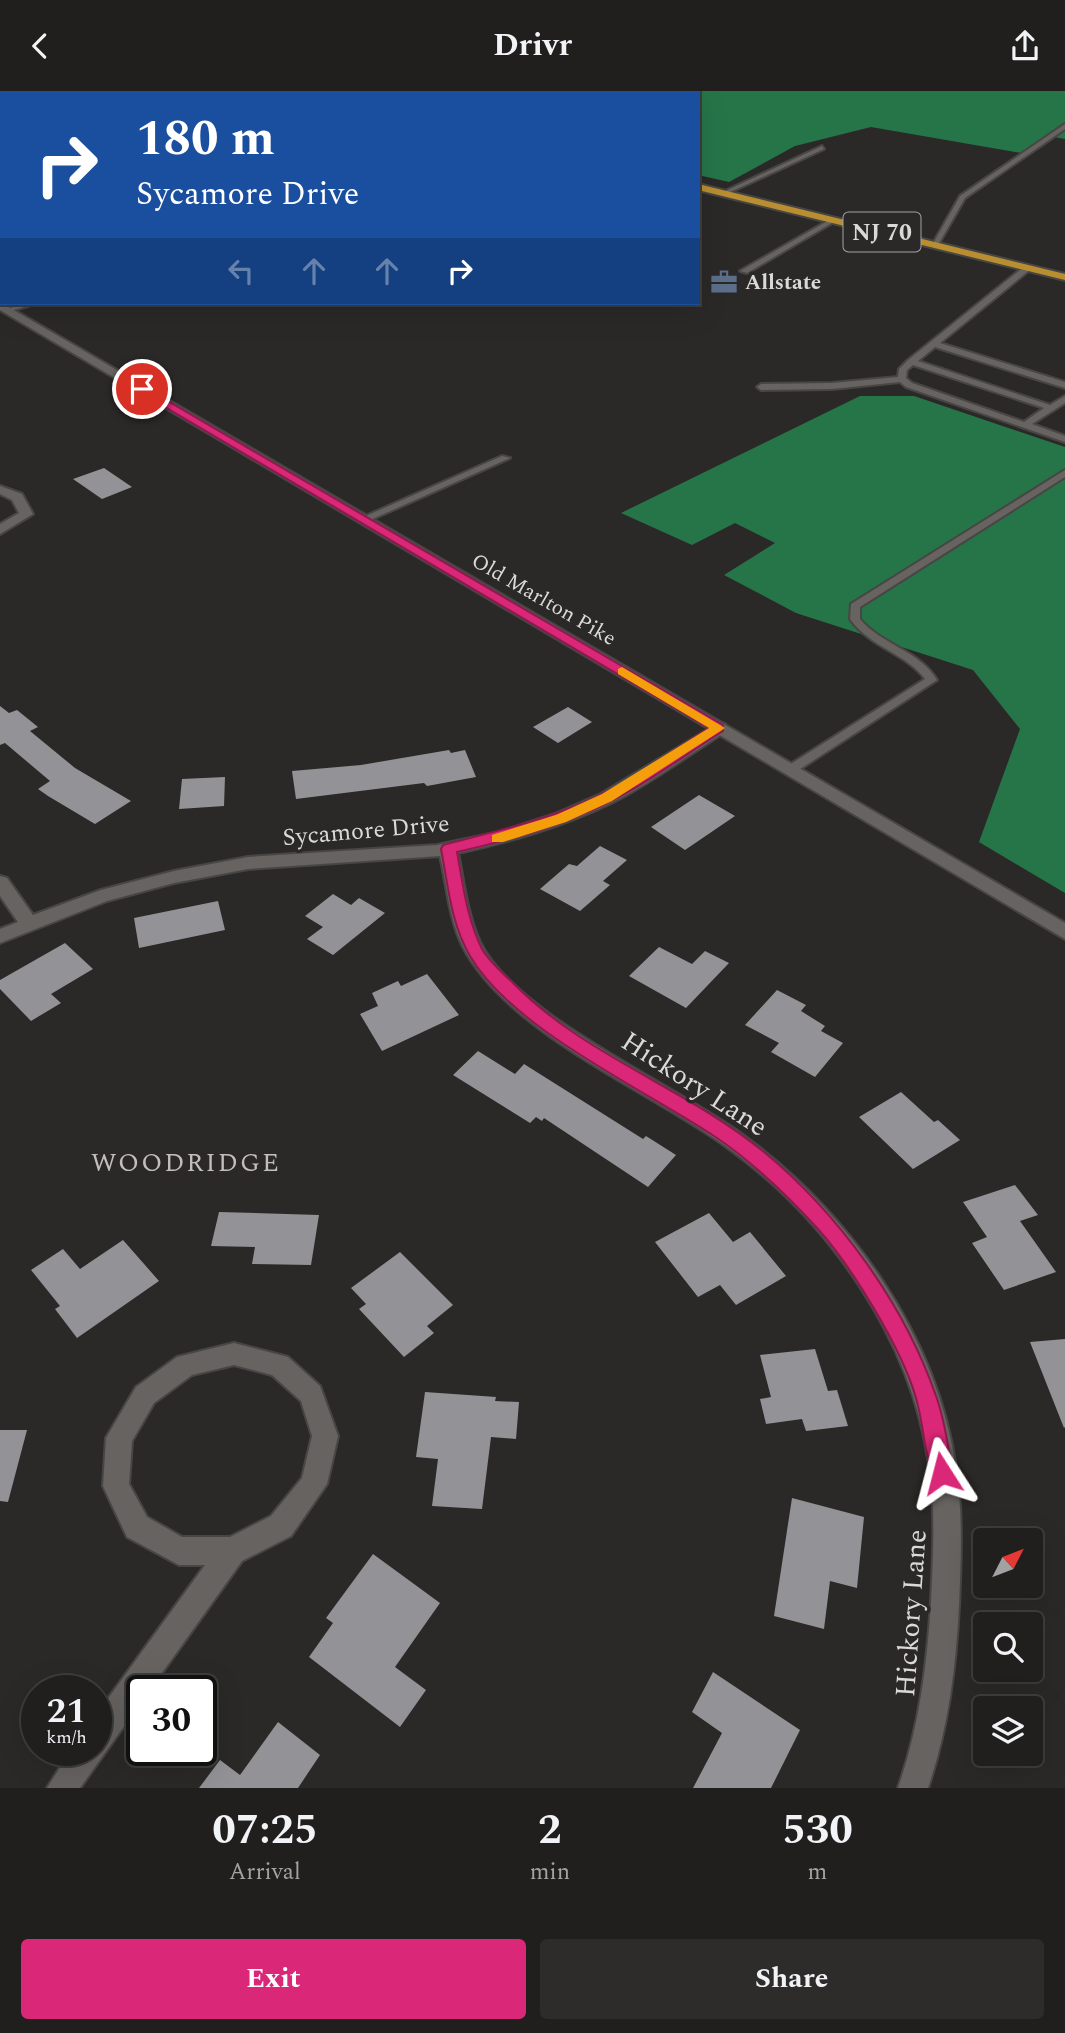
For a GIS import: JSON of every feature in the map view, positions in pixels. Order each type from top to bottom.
[{"type":"highway","name":"NJ 70","points":[[700,187],[1065,277]]},
{"type":"street","name":"Old Marlton Pike","points":[[4,308],[1065,932]]},
{"type":"street","points":[[0,490],[14,493],[22,500],[26,514],[0,530]]},
{"type":"street","name":"Sycamore Drive","points":[[0,936],[28,922],[136,886],[248,863],[449,849],[503,837],[585,808],[627,786],[719,728]]},
{"type":"street","name":"Hickory Lane","points":[[449,849],[464,925],[477,954],[499,983],[529,1010],[599,1057],[719,1129],[776,1174],[826,1226],[856,1265],[908,1350],[927,1398],[939,1447],[946,1499],[947,1551],[941,1667],[932,1724],[913,1788]]},
{"type":"street","points":[[0,882],[28,922]]},
{"type":"street","points":[[112,1718],[232,1551],[281,1526],[314,1484],[325,1436],[311,1394],[279,1365],[234,1354],[186,1365],[145,1395],[120,1438],[116,1486],[137,1527],[178,1551],[232,1551]]},
{"type":"street","points":[[62,1788],[78,1766]]},
{"type":"lane","points":[[933,245],[962,197],[1065,126]]},
{"type":"lane","points":[[724,193],[822,148]]},
{"type":"lane","points":[[744,271],[833,220]]},
{"type":"lane","points":[[902,379],[903,369],[1028,268]]},
{"type":"lane","points":[[4,308],[21,305]]},
{"type":"lane","points":[[934,344],[1065,385]]},
{"type":"lane","points":[[911,362],[1052,408]]},
{"type":"lane","points":[[761,387],[832,386],[902,379],[909,385],[1065,439]]},
{"type":"lane","points":[[1026,424],[1065,400]]},
{"type":"lane","points":[[364,519],[505,458]]},
{"type":"lane","points":[[790,770],[931,680],[929,675],[914,663],[871,636],[855,619],[855,606],[1065,473]]},
{"type":"green space","points":[[700,91],[1065,91],[1065,139],[1054,137],[1027,154],[871,127],[795,146],[729,182],[700,175]]},
{"type":"green space","points":[[860,396],[914,396],[1065,447],[1065,893],[979,842],[1020,729],[973,670],[796,613],[724,575],[775,543],[735,523],[692,545],[621,513]]},
{"type":"building","points":[[104,468],[132,487],[102,499],[73,479]]},
{"type":"building","points":[[0,706],[9,713],[17,710],[38,727],[30,731],[75,768],[131,801],[95,824],[38,789],[50,781],[5,743],[0,745]]},
{"type":"building","points":[[568,707],[592,722],[558,743],[533,727]]},
{"type":"building","points":[[449,750],[451,753],[465,750],[476,777],[427,786],[424,783],[296,799],[292,771],[361,765]]},
{"type":"building","points":[[225,777],[224,806],[179,809],[182,779]]},
{"type":"building","points":[[699,795],[735,816],[685,850],[651,827]]},
{"type":"building","points":[[600,846],[627,860],[603,881],[610,885],[580,911],[540,889],[569,864],[577,866]]},
{"type":"building","points":[[333,894],[351,905],[359,898],[385,913],[333,955],[307,939],[323,927],[305,916]]},
{"type":"building","points":[[218,901],[225,930],[139,948],[134,918]]},
{"type":"building","points":[[65,943],[93,969],[51,994],[61,1003],[31,1021],[0,989],[0,980]]},
{"type":"building","points":[[659,947],[692,964],[705,951],[729,963],[686,1008],[629,976]]},
{"type":"building","points":[[427,974],[459,1015],[382,1051],[360,1014],[378,1006],[372,993],[398,981],[401,986]]},
{"type":"building","points":[[777,990],[806,1005],[801,1011],[825,1026],[821,1031],[843,1043],[815,1077],[771,1052],[779,1043],[745,1025]]},
{"type":"building","points":[[478,1051],[515,1074],[524,1064],[643,1139],[646,1136],[676,1155],[648,1187],[544,1118],[542,1121],[536,1117],[530,1123],[453,1075]]},
{"type":"building","points":[[901,1092],[934,1122],[938,1120],[960,1140],[913,1169],[859,1117]]},
{"type":"building","points":[[1015,1185],[1038,1215],[1020,1221],[1056,1272],[1004,1290],[972,1243],[987,1237],[963,1202]]},
{"type":"building","points":[[219,1212],[319,1215],[311,1265],[252,1264],[255,1247],[211,1246]]},
{"type":"building","points":[[709,1213],[733,1242],[750,1232],[786,1276],[736,1305],[720,1285],[698,1297],[655,1242]]},
{"type":"building","points":[[123,1240],[159,1281],[77,1338],[55,1309],[60,1306],[31,1270],[63,1249],[80,1269]]},
{"type":"building","points":[[400,1252],[453,1305],[427,1326],[434,1333],[404,1357],[359,1309],[366,1304],[351,1288]]},
{"type":"building","points":[[1065,1339],[1065,1427],[1064,1428],[1030,1342]]},
{"type":"building","points":[[815,1349],[828,1391],[837,1390],[848,1426],[806,1431],[802,1419],[766,1424],[760,1399],[771,1397],[760,1355]]},
{"type":"building","points":[[425,1392],[496,1397],[495,1401],[519,1402],[516,1439],[491,1437],[482,1509],[432,1506],[438,1459],[416,1457]]},
{"type":"building","points":[[0,1430],[27,1430],[8,1502],[0,1501]]},
{"type":"building","points":[[792,1498],[864,1517],[857,1588],[830,1581],[824,1629],[774,1616]]},
{"type":"building","points":[[373,1554],[440,1603],[395,1667],[426,1690],[400,1727],[309,1657],[333,1623],[326,1618]]},
{"type":"building","points":[[713,1672],[800,1730],[771,1788],[693,1788],[722,1733],[692,1712]]},
{"type":"building","points":[[278,1722],[320,1755],[298,1788],[199,1788],[220,1760],[240,1775]]},
{"type":"slow traffic","points":[[498,838],[561,818],[607,798],[719,728],[622,671]]},
{"type":"place","name":"Allstate","points":[[724,282]]},
{"type":"district","name":"WOODRIDGE","points":[[186,1162]]},
{"type":"route","points":[[142,389],[719,728],[607,798],[585,808],[503,837],[449,849],[464,925],[477,954],[499,983],[529,1010],[599,1057],[719,1129],[758,1158],[794,1190],[826,1226],[856,1265],[908,1350],[927,1398],[939,1447],[942,1473]]}]
